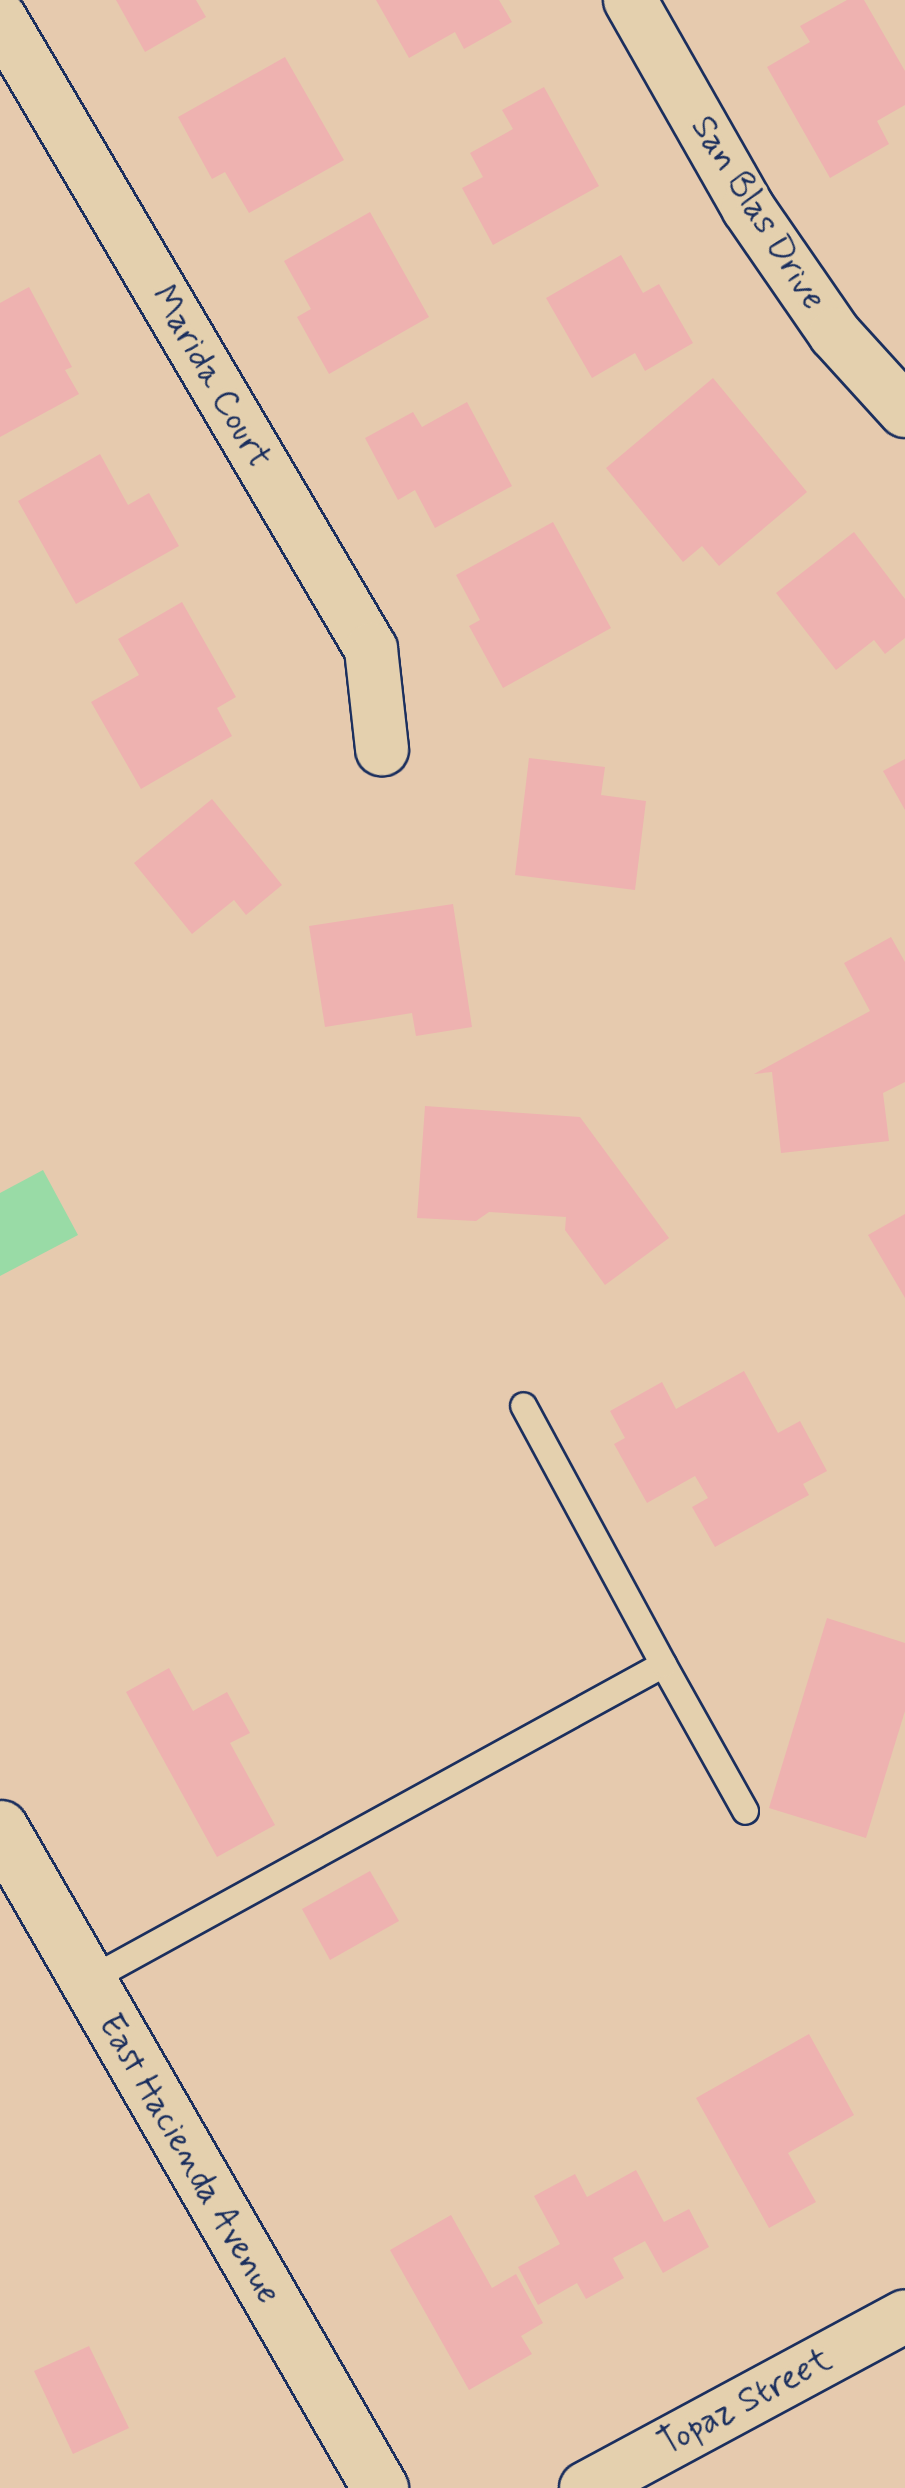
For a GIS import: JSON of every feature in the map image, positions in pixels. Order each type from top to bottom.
[{"type":"main road","name":"East Hacienda Avenue","points":[[0,1828],[380,2488]]},
{"type":"street","name":"San Blas Drive","points":[[630,0],[748,208],[835,334],[905,411]]},
{"type":"street","name":"Marida Court","points":[[0,18],[371,649],[382,750]]},
{"type":"street","name":"Topaz Street","points":[[586,2488],[905,2316]]},
{"type":"lane","points":[[523,1405],[745,1810]]},
{"type":"lane","points":[[86,1981],[663,1664]]},
{"type":"green space","points":[[43,1170],[78,1235],[0,1276],[0,1193]]},
{"type":"building","points":[[116,0],[196,0],[206,17],[145,52]]},
{"type":"building","points":[[376,0],[499,0],[512,22],[464,49],[455,32],[409,58]]},
{"type":"building","points":[[847,0],[864,0],[905,71],[905,105],[877,121],[889,144],[830,178],[767,67],[810,42],[800,26]]},
{"type":"building","points":[[285,57],[344,160],[249,213],[225,172],[212,179],[178,117]]},
{"type":"building","points":[[544,87],[599,186],[493,245],[462,188],[483,177],[470,153],[513,129],[502,110]]},
{"type":"building","points":[[370,212],[429,317],[329,374],[297,317],[311,309],[284,261]]},
{"type":"building","points":[[621,255],[643,293],[659,284],[693,343],[645,371],[635,353],[592,378],[546,298]]},
{"type":"building","points":[[29,287],[72,367],[65,370],[79,394],[0,437],[0,303]]},
{"type":"building","points":[[713,378],[807,492],[719,566],[702,546],[683,562],[606,468]]},
{"type":"building","points":[[467,402],[512,486],[435,528],[415,490],[398,500],[365,438],[413,412],[422,427]]},
{"type":"building","points":[[100,454],[128,505],[149,493],[179,546],[76,604],[18,501]]},
{"type":"building","points":[[553,522],[611,628],[503,688],[469,626],[480,620],[456,575]]},
{"type":"building","points":[[854,532],[905,599],[905,638],[885,654],[874,640],[836,670],[776,593]]},
{"type":"building","points":[[182,602],[236,697],[217,708],[232,736],[141,789],[91,702],[139,675],[118,639]]},
{"type":"building","points":[[529,758],[605,767],[601,795],[646,801],[635,890],[515,875]]},
{"type":"building","points":[[905,759],[905,810],[883,771]]},
{"type":"building","points":[[212,799],[282,885],[246,915],[234,900],[192,934],[134,863]]},
{"type":"building","points":[[453,904],[472,1027],[416,1036],[412,1013],[325,1027],[309,926]]},
{"type":"building","points":[[891,937],[905,962],[905,1082],[883,1093],[889,1141],[781,1153],[772,1072],[754,1074],[870,1011],[844,963]]},
{"type":"building","points":[[425,1106],[580,1117],[669,1238],[605,1285],[565,1230],[566,1217],[489,1212],[476,1221],[417,1218]]},
{"type":"building","points":[[905,1214],[905,1298],[868,1235]]},
{"type":"building","points":[[744,1371],[778,1433],[800,1421],[827,1471],[803,1484],[809,1495],[715,1547],[692,1507],[708,1498],[695,1476],[647,1503],[614,1444],[625,1438],[610,1411],[662,1382],[676,1409]]},
{"type":"building","points":[[827,1618],[905,1643],[905,1711],[866,1838],[769,1808]]},
{"type":"building","points":[[169,1668],[193,1711],[227,1692],[250,1733],[230,1743],[275,1825],[217,1857],[126,1692]]},
{"type":"building","points":[[370,1871],[399,1921],[330,1960],[302,1909]]},
{"type":"building","points":[[809,2034],[854,2115],[788,2153],[816,2202],[769,2228],[696,2098]]},
{"type":"building","points":[[636,2170],[664,2222],[689,2209],[709,2247],[663,2273],[645,2241],[613,2258],[624,2278],[586,2299],[577,2283],[538,2305],[518,2267],[560,2244],[534,2196],[575,2174],[587,2197]]},
{"type":"building","points":[[451,2215],[492,2288],[516,2274],[543,2323],[521,2336],[532,2354],[469,2390],[390,2250]]},
{"type":"building","points":[[89,2346],[129,2428],[73,2454],[34,2371]]}]
